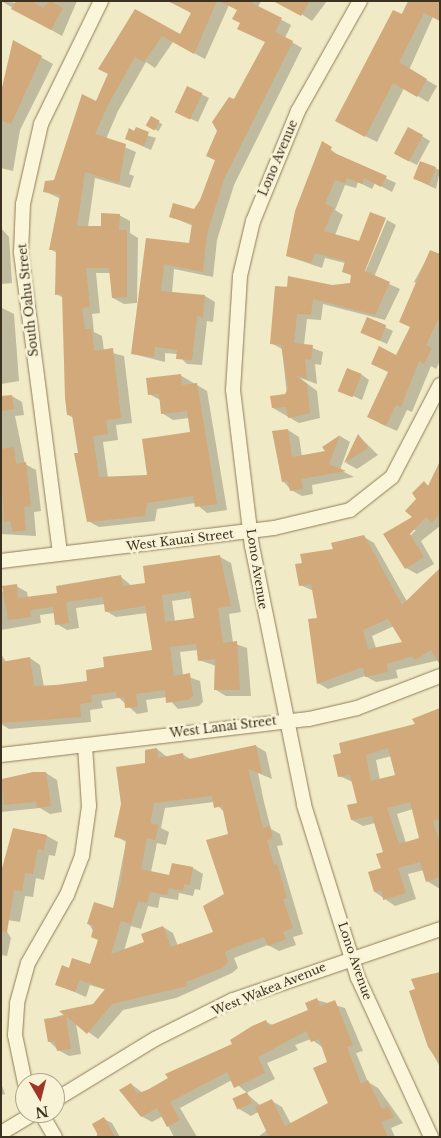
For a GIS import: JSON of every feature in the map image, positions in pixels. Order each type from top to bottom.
[{"type":"street","name":"South Oahu Street","points":[[60,554],[21,252],[24,204],[41,124],[101,1]]},
{"type":"street","name":"Lono Avenue","points":[[360,1],[274,161],[253,221],[240,276],[233,390],[251,531],[286,720],[304,805],[352,958],[431,1137]]},
{"type":"street","name":"West Kauai Street","points":[[1,561],[251,531],[311,521],[369,498],[392,477],[440,385]]},
{"type":"street","name":"West Lanai Street","points":[[1,755],[286,720],[357,708],[440,676]]},
{"type":"street","points":[[23,1073],[15,1035],[16,1003],[28,962],[67,895],[82,856],[89,806],[85,745]]},
{"type":"street","name":"West Wakea Avenue","points":[[65,1094],[155,1039],[233,1000],[440,929]]},
{"type":"street","points":[[1,1133],[18,1123]]},
{"type":"street","points":[[47,1123],[56,1137]]},
{"type":"building","points":[[16,1],[32,1],[43,8],[50,1],[63,8],[51,30],[11,9]]},
{"type":"building","points":[[170,1],[217,1],[194,54],[162,36],[144,62],[135,57],[108,105],[95,134],[126,144],[119,183],[85,172],[77,226],[101,226],[101,213],[120,214],[119,230],[127,230],[127,297],[112,298],[109,268],[86,268],[90,307],[82,308],[85,329],[92,329],[94,351],[113,348],[121,418],[106,420],[108,434],[93,436],[99,477],[147,475],[142,439],[190,432],[187,411],[161,414],[159,394],[148,395],[146,378],[181,374],[182,385],[197,383],[217,504],[195,507],[193,496],[147,503],[145,516],[87,522],[74,453],[78,453],[72,415],[67,415],[65,398],[62,294],[55,295],[56,250],[49,250],[60,195],[43,192],[45,181],[54,180],[82,94],[96,101],[108,74],[98,69],[135,9],[180,34],[191,13]]},
{"type":"building","points":[[219,1],[248,1],[282,18],[275,32],[293,41],[224,179],[207,234],[203,272],[164,264],[161,291],[205,295],[203,317],[197,316],[192,360],[176,359],[177,350],[155,347],[154,357],[131,354],[146,238],[189,243],[192,224],[169,217],[173,203],[194,209],[200,200],[215,160],[206,156],[217,131],[212,122],[229,97],[234,99],[265,42],[237,29],[240,23],[232,19],[237,10]]},
{"type":"building","points":[[273,1],[310,1],[301,16]]},
{"type":"building","points":[[409,1],[440,1],[440,21],[424,13],[399,62],[427,79],[417,97],[393,83],[365,137],[335,121],[393,10],[402,14]]},
{"type":"building","points":[[13,40],[42,56],[11,124],[1,120],[1,92]]},
{"type":"building","points":[[187,86],[202,93],[190,119],[175,112]]},
{"type":"building","points":[[151,116],[160,121],[154,130],[146,126]]},
{"type":"building","points":[[136,127],[149,132],[144,146],[125,139],[129,128],[134,131]]},
{"type":"building","points":[[408,127],[423,135],[409,161],[394,153]]},
{"type":"building","points":[[322,141],[332,147],[330,151],[387,176],[381,187],[364,178],[362,184],[347,178],[345,183],[335,180],[325,204],[334,208],[324,231],[359,241],[370,212],[386,218],[365,271],[390,282],[375,315],[313,299],[311,315],[297,314],[294,343],[313,345],[311,360],[305,359],[307,379],[295,375],[307,384],[310,413],[288,418],[286,407],[272,408],[270,396],[285,394],[288,388],[281,345],[270,344],[275,286],[287,287],[288,276],[332,285],[350,283],[351,275],[342,272],[345,261],[315,253],[311,263],[286,256],[295,211]]},
{"type":"building","points":[[420,161],[436,167],[429,185],[413,179]]},
{"type":"building","points":[[430,250],[440,254],[440,316],[426,345],[432,348],[424,364],[419,361],[401,407],[396,405],[386,426],[367,417],[388,372],[371,364],[379,346],[396,355],[410,327],[399,322]]},
{"type":"building","points":[[367,317],[386,325],[380,341],[360,333]]},
{"type":"building","points":[[347,368],[362,374],[352,397],[338,391]]},
{"type":"building","points":[[12,395],[14,409],[1,411],[1,396]]},
{"type":"building","points":[[288,429],[292,457],[325,451],[322,447],[340,435],[329,464],[346,471],[301,479],[303,489],[290,491],[288,481],[282,482],[272,431]]},
{"type":"building","points":[[358,434],[368,448],[344,463]]},
{"type":"building","points":[[14,447],[16,464],[26,462],[31,506],[24,507],[26,530],[13,532],[10,521],[4,522],[1,449]]},
{"type":"building","points":[[440,461],[440,514],[432,523],[426,517],[410,534],[424,557],[405,569],[383,534],[412,517],[405,511],[416,499],[412,493],[424,481],[428,486]]},
{"type":"building","points":[[364,535],[402,605],[440,568],[440,665],[431,650],[415,660],[412,656],[387,664],[388,672],[365,677],[363,667],[317,684],[308,619],[317,618],[311,584],[299,586],[295,564],[302,563],[300,554],[333,549],[331,543]],"holes":[[[388,619],[402,642],[368,649],[363,630]]]},
{"type":"building","points":[[220,555],[231,606],[218,608],[223,643],[237,641],[240,690],[214,690],[215,659],[198,661],[196,644],[170,647],[174,676],[190,673],[193,696],[188,700],[166,703],[165,690],[136,694],[138,707],[125,708],[124,697],[117,698],[116,692],[91,695],[92,702],[80,704],[81,717],[1,723],[1,662],[30,657],[34,686],[56,685],[87,681],[86,670],[104,667],[103,657],[152,650],[145,606],[105,612],[103,597],[66,602],[69,623],[55,625],[53,607],[30,610],[31,617],[8,620],[2,586],[17,584],[18,598],[57,593],[56,586],[121,575],[123,586],[145,583],[143,566]],"holes":[[[190,591],[194,618],[165,622],[162,595]]]},
{"type":"building","points":[[440,708],[440,819],[433,821],[440,844],[440,877],[426,882],[420,862],[398,868],[406,893],[383,900],[382,891],[374,892],[368,872],[381,868],[376,854],[383,852],[372,816],[351,820],[347,805],[357,803],[350,775],[338,777],[333,755],[341,753],[339,743],[415,724],[412,719]],"holes":[[[388,748],[395,775],[371,781],[366,755]],[[410,802],[419,838],[399,844],[387,808]]]},
{"type":"building","points":[[256,745],[262,774],[248,769],[263,828],[270,826],[273,839],[267,840],[274,865],[277,864],[287,898],[283,899],[293,928],[283,932],[286,939],[268,946],[264,937],[225,952],[228,962],[222,968],[186,982],[187,986],[112,1004],[87,1034],[66,1016],[71,1049],[57,1051],[55,1041],[48,1042],[44,1019],[65,1016],[59,1011],[93,1004],[105,989],[80,980],[75,992],[55,985],[62,965],[69,968],[72,958],[90,964],[98,940],[91,937],[94,926],[87,924],[94,902],[113,908],[121,882],[126,840],[114,837],[121,804],[116,767],[145,763],[145,750],[157,748],[158,758],[183,753],[184,760]],"holes":[[[212,796],[214,808],[222,806],[228,834],[206,840],[224,894],[203,906],[213,932],[171,947],[163,926],[141,934],[144,942],[111,954],[121,921],[131,924],[138,901],[147,903],[150,892],[167,895],[169,888],[183,891],[184,884],[190,885],[193,867],[172,863],[169,875],[141,869],[147,838],[155,840],[159,825],[150,823],[154,803]]]},
{"type":"building","points":[[33,772],[46,772],[51,806],[37,808],[36,802],[4,805],[2,779]]},
{"type":"building","points":[[13,828],[47,835],[44,850],[38,849],[33,874],[25,873],[22,891],[14,890],[7,932],[1,932],[1,872]]},
{"type":"building","points":[[440,972],[440,1064],[428,1047],[409,991],[415,989],[411,979]]},
{"type":"building","points":[[317,998],[320,1006],[335,1000],[353,1045],[347,1047],[361,1084],[368,1080],[382,1109],[388,1106],[394,1117],[381,1122],[388,1137],[264,1137],[268,1135],[255,1107],[272,1099],[285,1126],[328,1103],[313,1068],[327,1062],[319,1039],[311,1042],[306,1031],[258,1057],[265,1073],[234,1088],[227,1072],[170,1102],[180,1120],[167,1127],[157,1108],[141,1117],[119,1090],[131,1083],[137,1094],[149,1089],[168,1078],[165,1074],[232,1044],[230,1040],[252,1026],[266,1020],[269,1026],[308,1010],[305,1003]]},
{"type":"building","points":[[247,1092],[252,1103],[237,1109],[232,1099]]},
{"type":"building","points":[[104,1117],[115,1137],[99,1137],[92,1124]]}]
